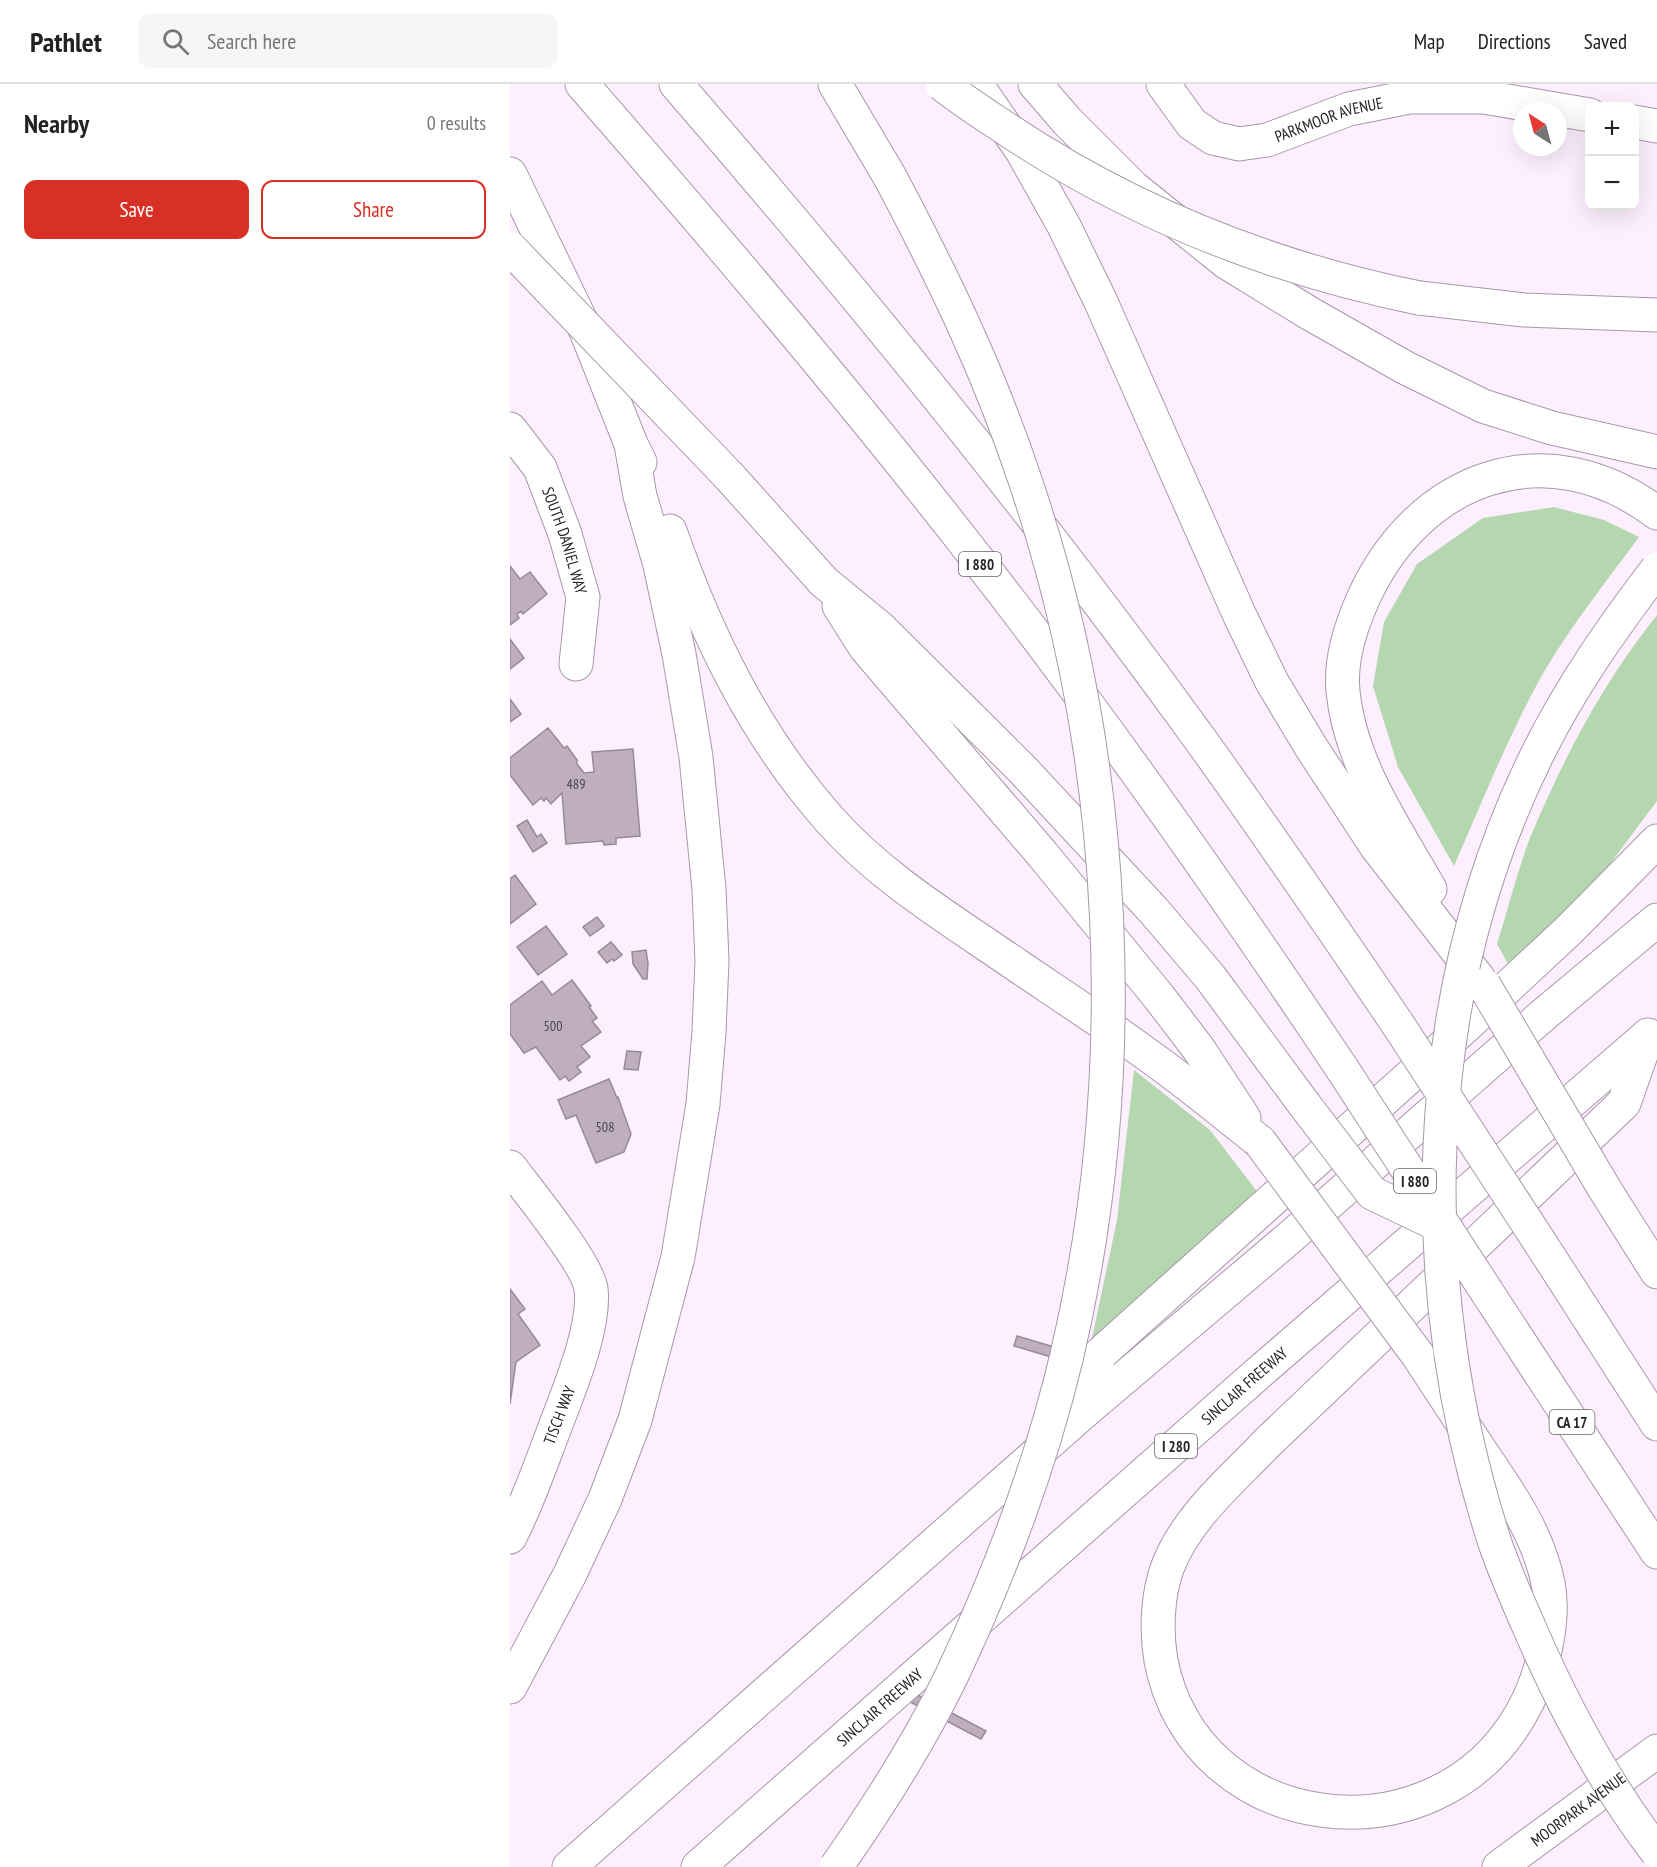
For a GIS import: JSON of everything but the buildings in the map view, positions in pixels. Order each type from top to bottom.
[{"type":"main road","name":"I 880","points":[[582,84],[697,216],[907,470],[1029,626],[1238,914],[1487,1292]]},
{"type":"main road","points":[[676,84],[756,176],[960,424],[1196,734],[1397,1023],[1657,1424]]},
{"type":"main road","points":[[834,84],[879,156],[941,274],[968,330],[1026,482],[1048,555],[1069,639],[1095,786],[1108,951],[1103,1118],[1095,1198],[1067,1356],[1041,1446],[987,1596],[950,1679],[903,1763],[836,1867]]},
{"type":"main road","points":[[942,84],[1040,152],[1132,202],[1230,245],[1303,271],[1419,298],[1524,310],[1657,315]]},
{"type":"main road","points":[[976,84],[1022,151],[1083,264],[1240,616],[1272,682],[1311,747],[1376,846],[1484,985]]},
{"type":"main road","points":[[1035,84],[1067,121],[1134,188],[1226,262],[1309,313],[1404,367],[1483,406],[1552,429],[1657,452]]},
{"type":"main road","name":"PARKMOOR AVENUE","points":[[1163,84],[1192,124],[1213,138],[1239,144],[1267,140],[1349,109],[1409,97],[1484,97],[1585,114]]},
{"type":"main road","points":[[1639,123],[1657,126]]},
{"type":"main road","points":[[510,174],[586,331],[631,444],[657,492],[700,610],[726,666],[760,727],[794,777],[831,820],[872,861],[922,899],[1146,1054],[1260,1142]]},
{"type":"main road","points":[[510,248],[729,476],[824,582],[879,627],[1023,770],[1154,910],[1210,977],[1371,1193],[1445,1228]]},
{"type":"main road","name":"SOUTH DANIEL WAY","points":[[510,429],[540,468],[565,534],[583,597],[576,664]]},
{"type":"main road","points":[[510,1687],[570,1574],[605,1499],[635,1419],[678,1257],[704,1093],[712,961],[709,889],[696,758],[677,643],[660,565],[640,496],[631,444]]},
{"type":"main road","points":[[1657,513],[1636,497],[1602,481],[1564,473],[1524,471],[1484,480],[1446,497],[1419,518],[1373,576],[1358,610],[1346,650],[1342,690],[1350,729],[1366,775],[1484,985],[1604,1188],[1657,1272]]},
{"type":"main road","points":[[1657,568],[1616,622],[1574,684],[1536,756],[1506,825],[1478,908],[1461,972],[1450,1040],[1442,1115],[1439,1194],[1442,1277],[1450,1349],[1464,1428],[1497,1549],[1532,1634],[1565,1705],[1627,1813],[1657,1852]]},
{"type":"main road","points":[[824,582],[865,647],[1043,855],[1198,1048],[1260,1142],[1417,1354],[1509,1494],[1539,1549],[1549,1586],[1549,1620],[1543,1659],[1531,1697],[1510,1734],[1478,1767],[1440,1791],[1406,1805],[1363,1812],[1327,1812],[1290,1805],[1260,1792],[1229,1771],[1202,1746],[1181,1716],[1166,1683],[1158,1644],[1159,1605],[1168,1566],[1187,1531],[1219,1493],[1267,1443],[1624,1102],[1653,1031]]},
{"type":"main road","points":[[1084,1412],[1099,1355],[1474,1018],[1569,930],[1657,841]]},
{"type":"main road","points":[[569,1867],[1084,1412],[1288,1239],[1542,1016],[1657,920]]},
{"type":"main road","name":"SINCLAIR FREEWAY","points":[[698,1867],[1255,1376],[1653,1031]]},
{"type":"main road","name":"TISCH WAY","points":[[510,1167],[582,1266],[591,1288],[589,1321],[574,1378],[523,1512],[510,1537]]},
{"type":"main road","name":"CA 17","points":[[1487,1292],[1657,1552]]},
{"type":"main road","name":"MOORPARK AVENUE","points":[[1499,1867],[1657,1751]]},
{"type":"green space","points":[[1554,507],[1604,520],[1639,537],[1576,622],[1542,675],[1507,746],[1454,866],[1398,767],[1373,686],[1384,622],[1417,564],[1483,518]]},
{"type":"green space","points":[[1657,615],[1657,801],[1595,884],[1512,971],[1497,944],[1530,838],[1570,750],[1619,667]]},
{"type":"green space","points":[[1134,1070],[1210,1130],[1259,1194],[1091,1343],[1117,1220]]}]
